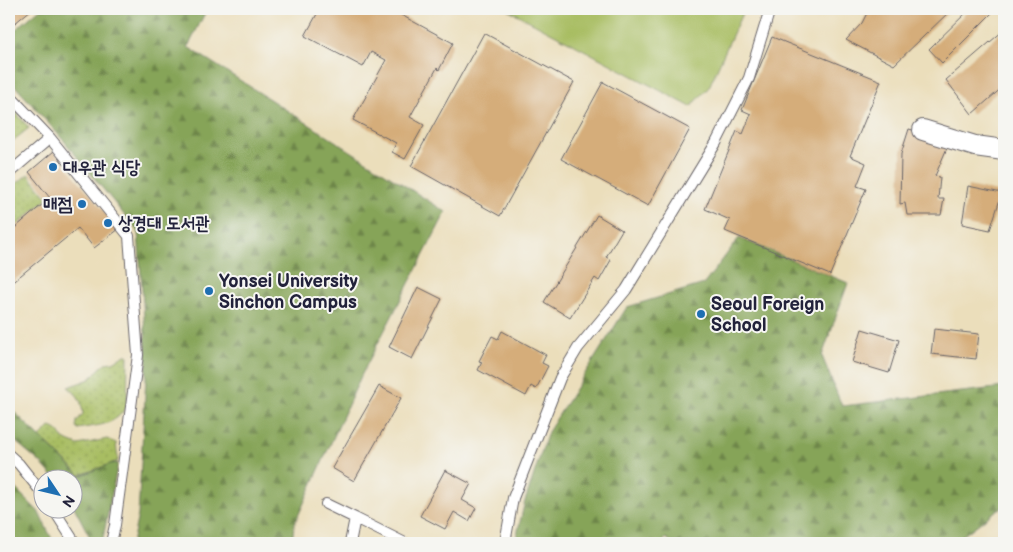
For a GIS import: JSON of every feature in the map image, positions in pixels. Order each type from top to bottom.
[{"type":"street","points":[[923,130],[975,146],[1004,150]]},
{"type":"lane","points":[[505,543],[513,498],[560,378],[578,348],[626,290],[716,143],[749,78],[770,9]]},
{"type":"lane","points":[[9,95],[50,138],[129,236],[138,355],[116,525],[111,543]]},
{"type":"lane","points":[[9,173],[50,138]]},
{"type":"lane","points":[[9,455],[32,480]]},
{"type":"lane","points":[[326,504],[405,543]]},
{"type":"lane","points":[[350,543],[355,518]]},
{"type":"lane","points":[[60,520],[75,543]]},
{"type":"green space","name":"Yonsei University Sinchon Campus","points":[[40,9],[207,9],[188,47],[446,212],[362,374],[294,525],[292,543],[132,543],[138,515],[147,361],[138,232],[65,142],[9,79],[9,35]]},
{"type":"green space","points":[[507,9],[744,9],[709,87],[691,107]]},
{"type":"green space","points":[[9,104],[29,128],[9,144]]},
{"type":"green space","points":[[28,174],[48,198],[11,230],[9,227],[9,190]]},
{"type":"green space","points":[[739,238],[848,283],[822,356],[842,406],[1004,387],[1004,507],[997,510],[953,543],[673,543],[666,538],[662,543],[515,543],[525,501],[548,432],[627,307],[704,284]]},
{"type":"green space","points":[[128,355],[127,406],[112,421],[78,429],[76,427],[77,421],[83,414],[81,405],[79,398],[68,387],[90,379],[105,363],[113,362]]},
{"type":"green space","points":[[9,407],[74,470],[47,470],[9,436]]},
{"type":"green space","points":[[50,427],[58,431],[63,439],[78,445],[107,439],[116,443],[118,461],[82,474],[82,470],[75,470],[40,437]]},
{"type":"green space","points":[[118,463],[102,543],[93,543],[81,520],[82,475],[110,464]]},
{"type":"green space","points":[[9,482],[32,505],[32,520],[42,520],[54,543],[9,543]]},
{"type":"building","points":[[9,9],[32,9],[9,28]]},
{"type":"building","points":[[312,9],[390,9],[453,43],[410,117],[424,125],[405,159],[392,152],[396,143],[353,120],[386,60],[371,52],[363,67],[305,36],[317,14],[311,11]]},
{"type":"building","points":[[869,9],[952,9],[894,65],[846,40],[862,23]]},
{"type":"building","points":[[970,9],[996,9],[942,63],[929,49]]},
{"type":"building","points":[[1004,30],[1004,86],[972,114],[946,80]]},
{"type":"building","points":[[484,33],[574,82],[500,216],[411,166]]},
{"type":"building","points":[[772,37],[881,81],[850,156],[866,163],[857,186],[866,189],[830,275],[725,231],[730,220],[705,209],[737,131],[743,134],[751,114],[742,110]]},
{"type":"building","points":[[603,82],[690,129],[648,206],[561,159]]},
{"type":"building","points":[[909,129],[950,141],[935,176],[940,177],[938,199],[944,199],[941,215],[907,215],[905,203],[900,204],[901,154]]},
{"type":"building","points":[[54,151],[119,229],[94,248],[78,228],[9,285],[9,233],[50,198],[29,172]]},
{"type":"building","points":[[968,186],[1002,193],[990,230],[962,224]]},
{"type":"building","points":[[597,215],[622,230],[606,257],[611,260],[599,281],[595,278],[570,318],[544,302]]},
{"type":"building","points":[[418,287],[442,299],[412,359],[389,347]]},
{"type":"building","points":[[862,329],[899,340],[889,373],[852,362]]},
{"type":"building","points":[[934,329],[979,334],[976,359],[931,354]]},
{"type":"building","points":[[502,331],[546,355],[542,363],[548,366],[536,389],[531,386],[526,396],[478,370],[482,362],[479,361],[492,336],[498,339]]},
{"type":"building","points":[[379,386],[401,398],[354,481],[332,468]]},
{"type":"building","points":[[445,470],[471,484],[462,500],[476,508],[469,521],[454,512],[445,529],[420,516]]},
{"type":"place","name":"대우관 식당","points":[[53,167]]},
{"type":"place","name":"매점","points":[[82,204]]},
{"type":"place","name":"상경대 도서관","points":[[108,223]]},
{"type":"place","name":"Yonsei University Sinchon Campus","points":[[209,291]]},
{"type":"place","name":"Seoul Foreign School","points":[[701,314]]}]
